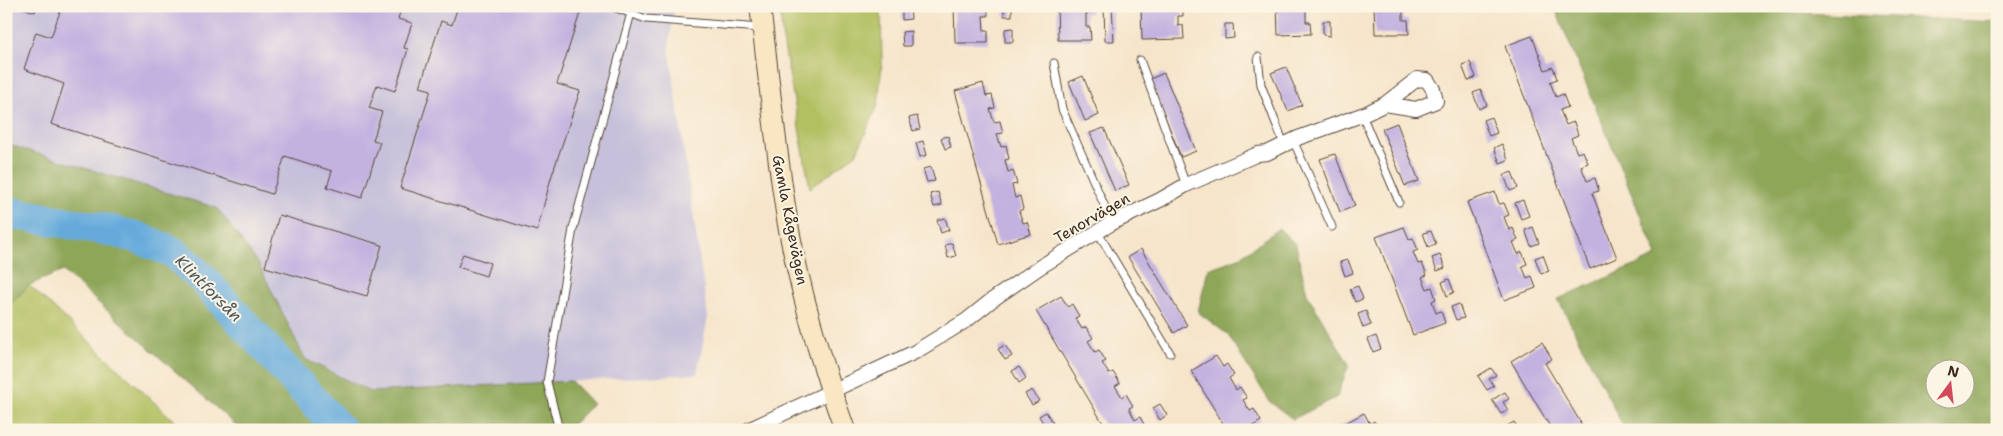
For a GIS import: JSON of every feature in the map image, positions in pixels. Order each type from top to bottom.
[{"type":"street","name":"Gamla Kågevägen","points":[[760,6],[769,94],[789,227],[808,308],[831,392],[844,430]]},
{"type":"street","name":"Tenorvägen","points":[[748,430],[915,352],[967,320],[1032,272],[1112,222],[1160,200],[1186,185],[1289,142],[1362,115],[1385,104]]},
{"type":"lane","points":[[611,6],[646,19],[763,28]]},
{"type":"lane","points":[[559,430],[547,382],[573,229],[631,13]]},
{"type":"lane","points":[[1258,57],[1261,85],[1332,226]]},
{"type":"lane","points":[[1140,60],[1186,185]]},
{"type":"lane","points":[[1054,63],[1062,109],[1112,222]]},
{"type":"lane","points":[[1362,115],[1399,202]]},
{"type":"lane","points":[[1098,231],[1170,353]]},
{"type":"shaded area","points":[[6,6],[674,6],[669,47],[708,317],[697,374],[370,392],[305,359],[259,265],[217,208],[6,144]]},
{"type":"green space","points":[[780,6],[881,6],[882,62],[878,105],[856,154],[810,188],[782,35]]},
{"type":"green space","points":[[1554,6],[1652,6],[1997,22],[1997,430],[1625,430],[1558,299],[1657,256]]},
{"type":"green space","points":[[6,144],[217,208],[259,265],[305,359],[370,392],[571,381],[593,404],[573,424],[548,430],[241,430],[63,271],[29,285],[6,309]]},
{"type":"green space","points":[[1279,228],[1296,245],[1307,294],[1349,364],[1337,397],[1293,419],[1270,402],[1228,335],[1198,312],[1208,269],[1239,258]]},
{"type":"green space","points":[[29,285],[184,430],[6,430],[6,309]]},
{"type":"building","points":[[17,6],[37,6],[35,12]]},
{"type":"building","points":[[62,6],[402,6],[398,19],[412,23],[404,48],[408,49],[395,91],[377,85],[369,108],[382,112],[373,140],[380,142],[362,198],[327,187],[332,171],[285,156],[272,194],[51,124],[64,84],[24,69],[36,32],[51,37]]},
{"type":"building","points":[[458,6],[582,7],[557,84],[580,91],[551,178],[537,231],[400,188],[431,90],[420,87],[441,21],[452,25]]},
{"type":"building","points":[[902,6],[910,6],[911,19],[902,20]]},
{"type":"building","points":[[954,6],[988,6],[988,16],[983,16],[984,30],[988,30],[988,43],[955,43]]},
{"type":"building","points":[[1004,6],[1012,6],[1012,16],[1004,16]]},
{"type":"building","points":[[1057,6],[1091,6],[1091,13],[1086,14],[1086,27],[1090,27],[1091,40],[1058,40]]},
{"type":"building","points":[[1104,6],[1112,6],[1114,41],[1105,41]]},
{"type":"building","points":[[1141,6],[1183,6],[1183,16],[1178,16],[1178,26],[1183,25],[1184,39],[1142,40]]},
{"type":"building","points":[[1277,6],[1311,6],[1311,8],[1306,8],[1306,22],[1310,22],[1311,34],[1278,35]]},
{"type":"building","points":[[1374,6],[1403,6],[1403,20],[1408,20],[1409,34],[1375,34]]},
{"type":"building","points":[[1323,21],[1330,21],[1330,36],[1323,35]]},
{"type":"building","points":[[1225,24],[1233,24],[1234,38],[1225,39]]},
{"type":"building","points":[[1013,28],[1013,42],[1005,42],[1005,29]]},
{"type":"building","points":[[911,31],[911,46],[903,46],[902,32]]},
{"type":"building","points":[[1532,36],[1545,70],[1553,67],[1557,79],[1550,82],[1556,97],[1563,94],[1568,107],[1560,110],[1566,125],[1574,122],[1578,135],[1571,138],[1577,153],[1583,151],[1588,163],[1581,166],[1587,181],[1595,178],[1599,191],[1592,193],[1617,258],[1590,269],[1505,46]]},
{"type":"building","points":[[1470,62],[1476,77],[1468,81],[1462,65]]},
{"type":"building","points":[[1286,67],[1302,105],[1288,111],[1271,73]]},
{"type":"building","points":[[1164,73],[1196,151],[1181,157],[1150,79]]},
{"type":"building","points":[[1083,76],[1099,115],[1085,121],[1069,82]]},
{"type":"building","points":[[983,83],[986,96],[992,95],[995,108],[990,109],[994,122],[1000,121],[1003,133],[997,134],[1001,147],[1006,145],[1009,159],[1005,160],[1008,172],[1013,170],[1017,184],[1012,185],[1015,198],[1020,196],[1023,209],[1019,211],[1023,223],[1027,222],[1031,234],[998,244],[955,91]]},
{"type":"building","points":[[1481,90],[1487,105],[1479,109],[1473,93]]},
{"type":"building","points":[[917,116],[920,129],[913,131],[909,118]]},
{"type":"building","points":[[1491,117],[1497,133],[1489,136],[1483,120]]},
{"type":"building","points":[[1397,123],[1419,181],[1405,186],[1382,129]]},
{"type":"building","points":[[1104,128],[1129,185],[1115,191],[1090,133]]},
{"type":"building","points":[[948,136],[951,147],[945,149],[941,138]]},
{"type":"building","points":[[923,141],[927,155],[920,157],[916,143]]},
{"type":"building","points":[[1502,144],[1508,160],[1500,163],[1494,148]]},
{"type":"building","points":[[1335,154],[1355,206],[1340,212],[1320,159]]},
{"type":"building","points":[[931,167],[935,181],[927,182],[923,169]]},
{"type":"building","points":[[1512,172],[1518,188],[1510,191],[1504,175]]},
{"type":"building","points":[[938,192],[942,205],[934,207],[930,194]]},
{"type":"building","points":[[1495,192],[1499,204],[1504,203],[1509,215],[1504,217],[1509,230],[1513,228],[1518,240],[1513,242],[1518,254],[1522,252],[1527,264],[1522,266],[1527,278],[1532,276],[1536,288],[1504,300],[1467,202]]},
{"type":"building","points":[[1523,200],[1529,216],[1521,219],[1515,203]]},
{"type":"building","points":[[279,215],[382,245],[367,296],[265,267]]},
{"type":"building","points":[[945,218],[949,230],[941,233],[937,220]]},
{"type":"building","points":[[1404,227],[1409,239],[1413,238],[1418,250],[1413,252],[1418,264],[1422,263],[1427,275],[1422,277],[1427,289],[1432,287],[1436,299],[1432,301],[1436,313],[1441,311],[1445,323],[1413,335],[1376,237]]},
{"type":"building","points":[[1533,227],[1539,243],[1531,246],[1525,230]]},
{"type":"building","points":[[1431,231],[1436,244],[1428,247],[1423,233]]},
{"type":"building","points":[[952,243],[956,256],[948,258],[945,245]]},
{"type":"building","points":[[1141,249],[1187,325],[1174,333],[1128,257]]},
{"type":"building","points":[[463,254],[490,263],[486,276],[458,267]]},
{"type":"building","points":[[1440,255],[1445,268],[1437,271],[1432,258]]},
{"type":"building","points":[[1543,255],[1549,271],[1541,274],[1535,258]]},
{"type":"building","points":[[1348,260],[1353,273],[1345,276],[1340,262]]},
{"type":"building","points":[[1449,279],[1454,292],[1447,296],[1442,282]]},
{"type":"building","points":[[1358,286],[1363,299],[1355,302],[1350,289]]},
{"type":"building","points":[[1061,296],[1068,307],[1072,304],[1079,316],[1075,318],[1082,329],[1086,327],[1093,338],[1088,341],[1095,352],[1099,350],[1106,361],[1102,363],[1109,374],[1113,372],[1120,383],[1115,386],[1122,397],[1126,394],[1133,406],[1129,408],[1135,420],[1140,417],[1146,428],[1144,430],[1107,430],[1036,311]]},
{"type":"building","points":[[1459,304],[1464,318],[1456,320],[1451,307]]},
{"type":"building","points":[[1366,311],[1371,325],[1363,328],[1358,314]]},
{"type":"building","points":[[1376,336],[1381,349],[1373,352],[1368,339]]},
{"type":"building","points":[[1542,342],[1552,359],[1545,363],[1585,430],[1552,430],[1511,361]]},
{"type":"building","points":[[1005,345],[1012,356],[1005,360],[998,349]]},
{"type":"building","points":[[1216,356],[1223,367],[1227,364],[1234,375],[1229,378],[1236,390],[1240,387],[1247,398],[1243,400],[1250,411],[1254,409],[1261,421],[1246,430],[1227,430],[1191,371]]},
{"type":"building","points":[[1019,367],[1026,378],[1019,383],[1012,371]]},
{"type":"building","points":[[1491,368],[1496,375],[1489,379],[1494,386],[1487,390],[1478,376]]},
{"type":"building","points":[[1032,390],[1039,401],[1032,405],[1025,394]]},
{"type":"building","points":[[1505,392],[1509,399],[1503,402],[1508,410],[1501,414],[1492,400]]},
{"type":"building","points":[[1160,404],[1167,415],[1160,420],[1153,408]]},
{"type":"building","points":[[1046,412],[1053,423],[1046,428],[1039,416]]},
{"type":"building","points":[[1364,413],[1370,424],[1374,421],[1380,430],[1340,430],[1338,427]]},
{"type":"building","points":[[1514,422],[1519,430],[1510,430],[1507,426]]},
{"type":"waterway","name":"Klintforsån","points":[[6,212],[103,229],[136,237],[173,252],[202,278],[340,430]]}]
